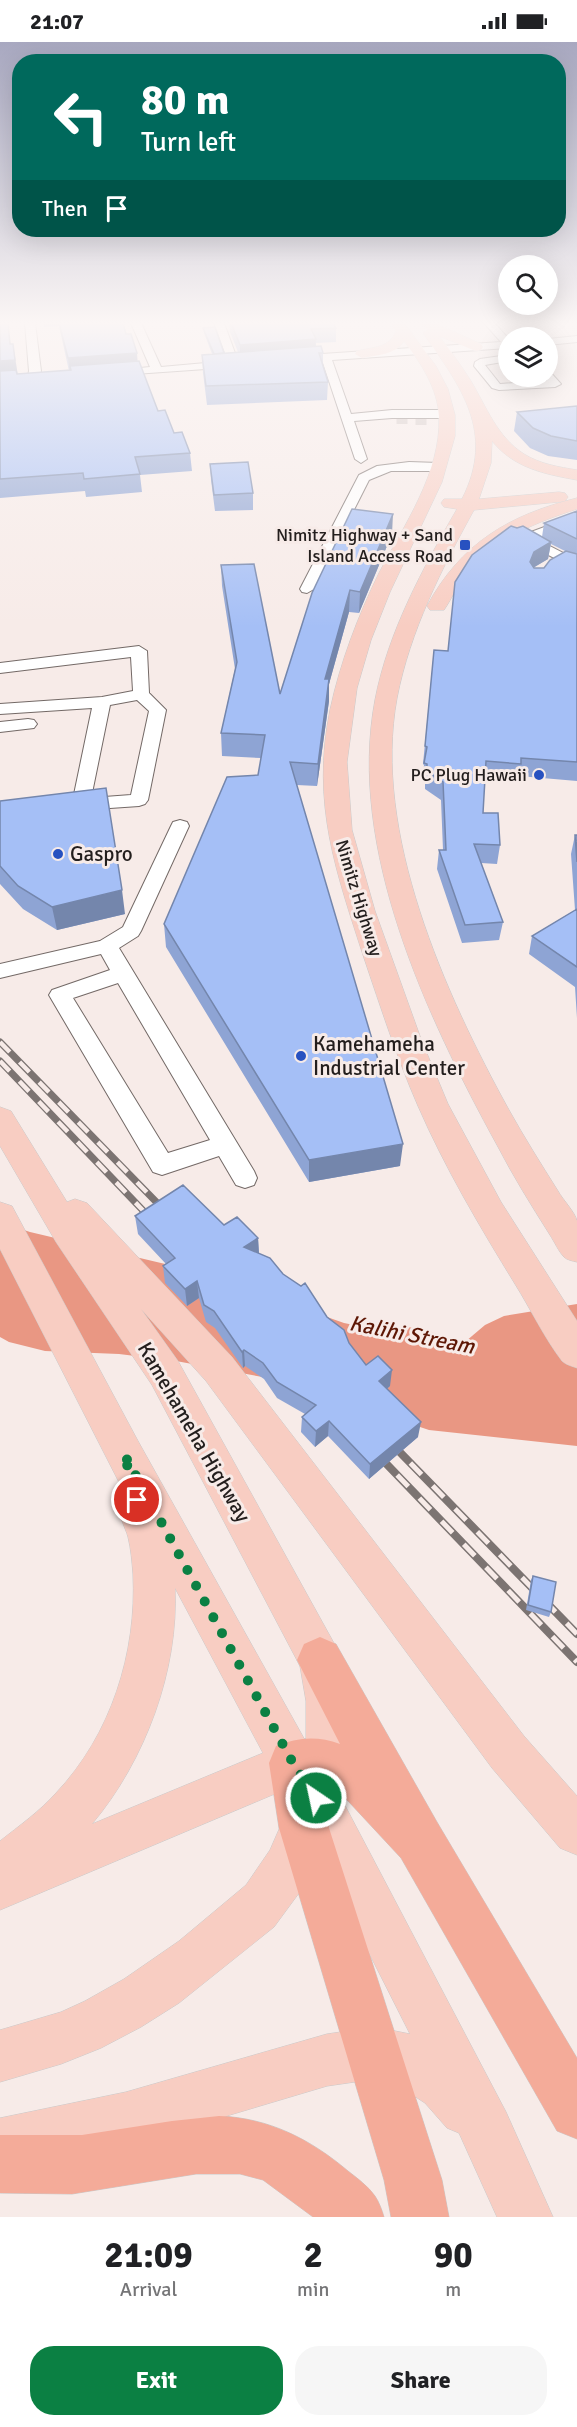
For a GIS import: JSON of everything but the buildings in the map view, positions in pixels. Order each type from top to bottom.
[{"type":"highway","points":[[320,1660],[419,1840],[577,2111]]},
{"type":"highway","points":[[419,1840],[379,1796],[349,1773],[310,1788],[375,2053],[413,2180],[420,2217]]},
{"type":"highway","points":[[0,2164],[80,2164],[220,2144],[259,2149],[298,2169],[336,2197],[355,2217]]},
{"type":"main road","name":"Nimitz Highway","points":[[444,424],[445,448],[439,467],[380,592],[349,672],[336,730],[334,788],[340,838],[360,908],[405,1036],[442,1123],[491,1217],[577,1352]]},
{"type":"main road","name":"Nimitz Highway","points":[[481,424],[485,451],[483,472],[471,500],[436,564],[389,679],[383,719],[382,794],[401,897],[449,1020],[492,1112],[548,1205],[577,1248]]},
{"type":"main road","points":[[488,424],[510,451],[523,460],[577,475]]},
{"type":"main road","points":[[471,500],[577,484]]},
{"type":"main road","points":[[426,497],[471,500],[577,495]]},
{"type":"main road","points":[[389,679],[425,636],[454,573],[505,532],[544,514],[577,503]]},
{"type":"main road","name":"Kamehameha Highway","points":[[0,2056],[61,2038],[118,2012],[173,1978],[245,1922],[268,1896],[288,1864],[310,1788],[331,1737],[328,1688],[320,1660],[165,1373],[73,1224],[3,1126]]},
{"type":"main road","points":[[0,1216],[124,1454],[310,1788],[487,2131],[525,2217]]},
{"type":"main road","points":[[73,1224],[219,1369],[508,1752],[577,1831]]},
{"type":"main road","points":[[0,1871],[68,1815],[102,1773],[126,1728],[142,1686],[153,1637],[154,1598],[150,1546],[124,1454]]},
{"type":"main road","points":[[0,1886],[310,1788]]},
{"type":"main road","points":[[0,2145],[126,2119],[327,2060],[375,2053],[402,2058],[444,2084],[487,2131]]},
{"type":"street","points":[[348,424],[361,459]]},
{"type":"street","points":[[307,589],[364,478],[377,469],[392,466],[439,467]]},
{"type":"street","points":[[577,519],[525,539],[577,566]]},
{"type":"street","points":[[546,568],[563,559]]},
{"type":"street","points":[[0,668],[139,651],[141,694],[158,710],[139,800],[81,804],[102,702]]},
{"type":"street","points":[[0,709],[102,702],[141,694]]},
{"type":"street","points":[[0,727],[28,724]]},
{"type":"street","points":[[0,971],[107,946],[131,931],[180,826]]},
{"type":"street","points":[[107,946],[245,1178]]},
{"type":"street","points":[[123,974],[60,994],[162,1165],[225,1144]]},
{"type":"water","name":"Kalihi Stream","points":[[0,1222],[30,1232],[199,1272],[344,1323],[374,1329],[420,1327],[459,1347],[485,1325],[504,1316],[577,1304],[577,1446],[429,1430],[279,1380],[176,1361],[119,1354],[45,1351],[9,1342],[0,1337]]},
{"type":"railway","points":[[0,1042],[169,1215]]},
{"type":"railway","points":[[0,1061],[155,1223]]},
{"type":"railway","points":[[388,1440],[577,1634]]},
{"type":"railway","points":[[375,1452],[577,1662]]},
{"type":"place","name":"Nimitz Highway + Sand Island Access Road","points":[[465,545]]},
{"type":"place","name":"PC Plug Hawaii","points":[[539,775]]},
{"type":"place","name":"Gaspro","points":[[58,854]]},
{"type":"place","name":"Kamehameha Industrial Center","points":[[301,1056]]},
{"type":"route","points":[[137,1500],[124,1454],[293,1763],[316,1798]]}]
